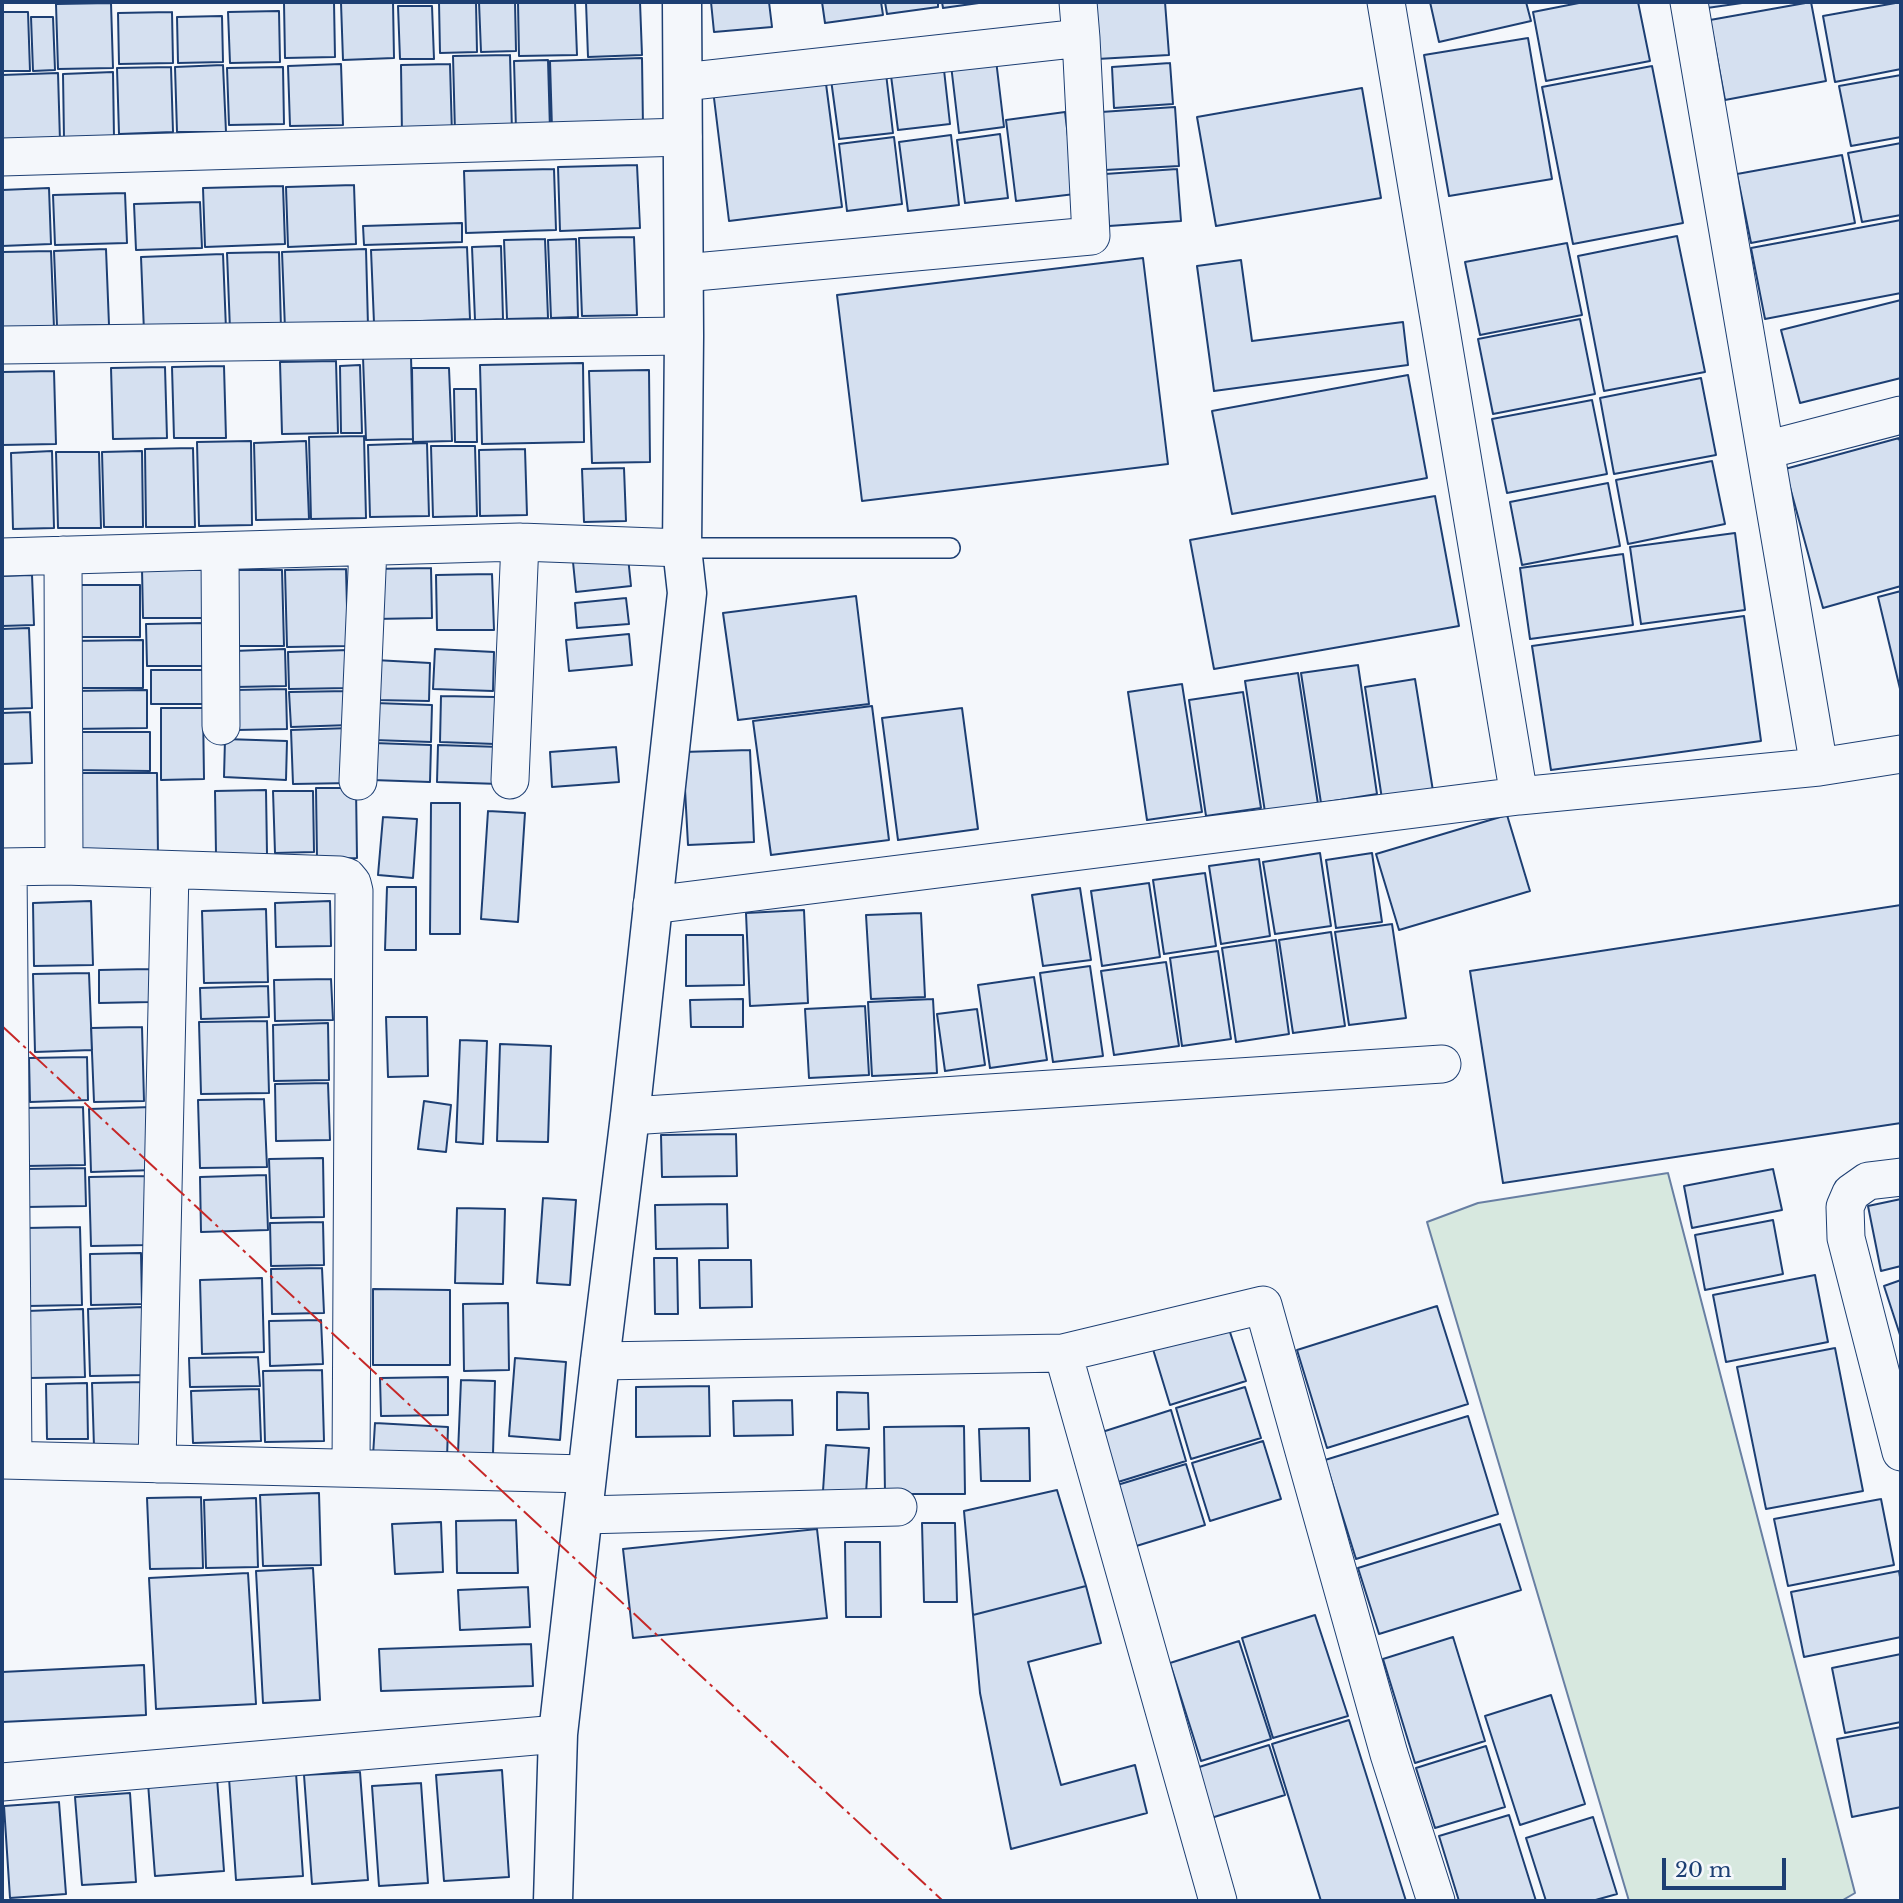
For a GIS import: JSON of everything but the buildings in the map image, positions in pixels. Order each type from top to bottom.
[{"type":"street","points":[[553,1901],[558,1734],[688,593],[682,548],[682,2]]},
{"type":"street","points":[[684,273],[1091,236],[1078,2]]},
{"type":"street","points":[[1386,2],[1518,796]]},
{"type":"street","points":[[1689,2],[1819,767]]},
{"type":"street","points":[[683,82],[1081,38]]},
{"type":"street","points":[[2,158],[684,137]]},
{"type":"street","points":[[2,345],[684,336]]},
{"type":"street","points":[[1766,450],[1901,415]]},
{"type":"street","points":[[2,557],[520,542],[682,548]]},
{"type":"street","points":[[510,780],[520,542]]},
{"type":"street","points":[[358,781],[368,547]]},
{"type":"street","points":[[220,552],[221,726]]},
{"type":"street","points":[[63,555],[64,866]]},
{"type":"street","points":[[652,905],[1518,796],[1819,767],[1901,754]]},
{"type":"street","points":[[351,1468],[355,891],[347,877],[64,866],[5,867],[7,1460],[587,1475]]},
{"type":"street","points":[[157,1464],[170,870]]},
{"type":"street","points":[[630,1116],[1443,1064]]},
{"type":"street","points":[[1901,1177],[1868,1181],[1852,1193],[1845,1207],[1846,1238],[1901,1452]]},
{"type":"street","points":[[600,1362],[1063,1353],[1263,1305],[1386,1741],[1436,1901]]},
{"type":"street","points":[[1063,1353],[1218,1901]]},
{"type":"street","points":[[583,1514],[898,1507]]},
{"type":"street","points":[[2,1782],[558,1734]]},
{"type":"lane","points":[[682,548],[950,548]]},
{"type":"shaded area","points":[[1668,1173],[1855,1893],[1843,1900],[1629,1901],[1427,1222],[1478,1203]]},
{"type":"power","points":[[2,1026],[943,1901]]}]
